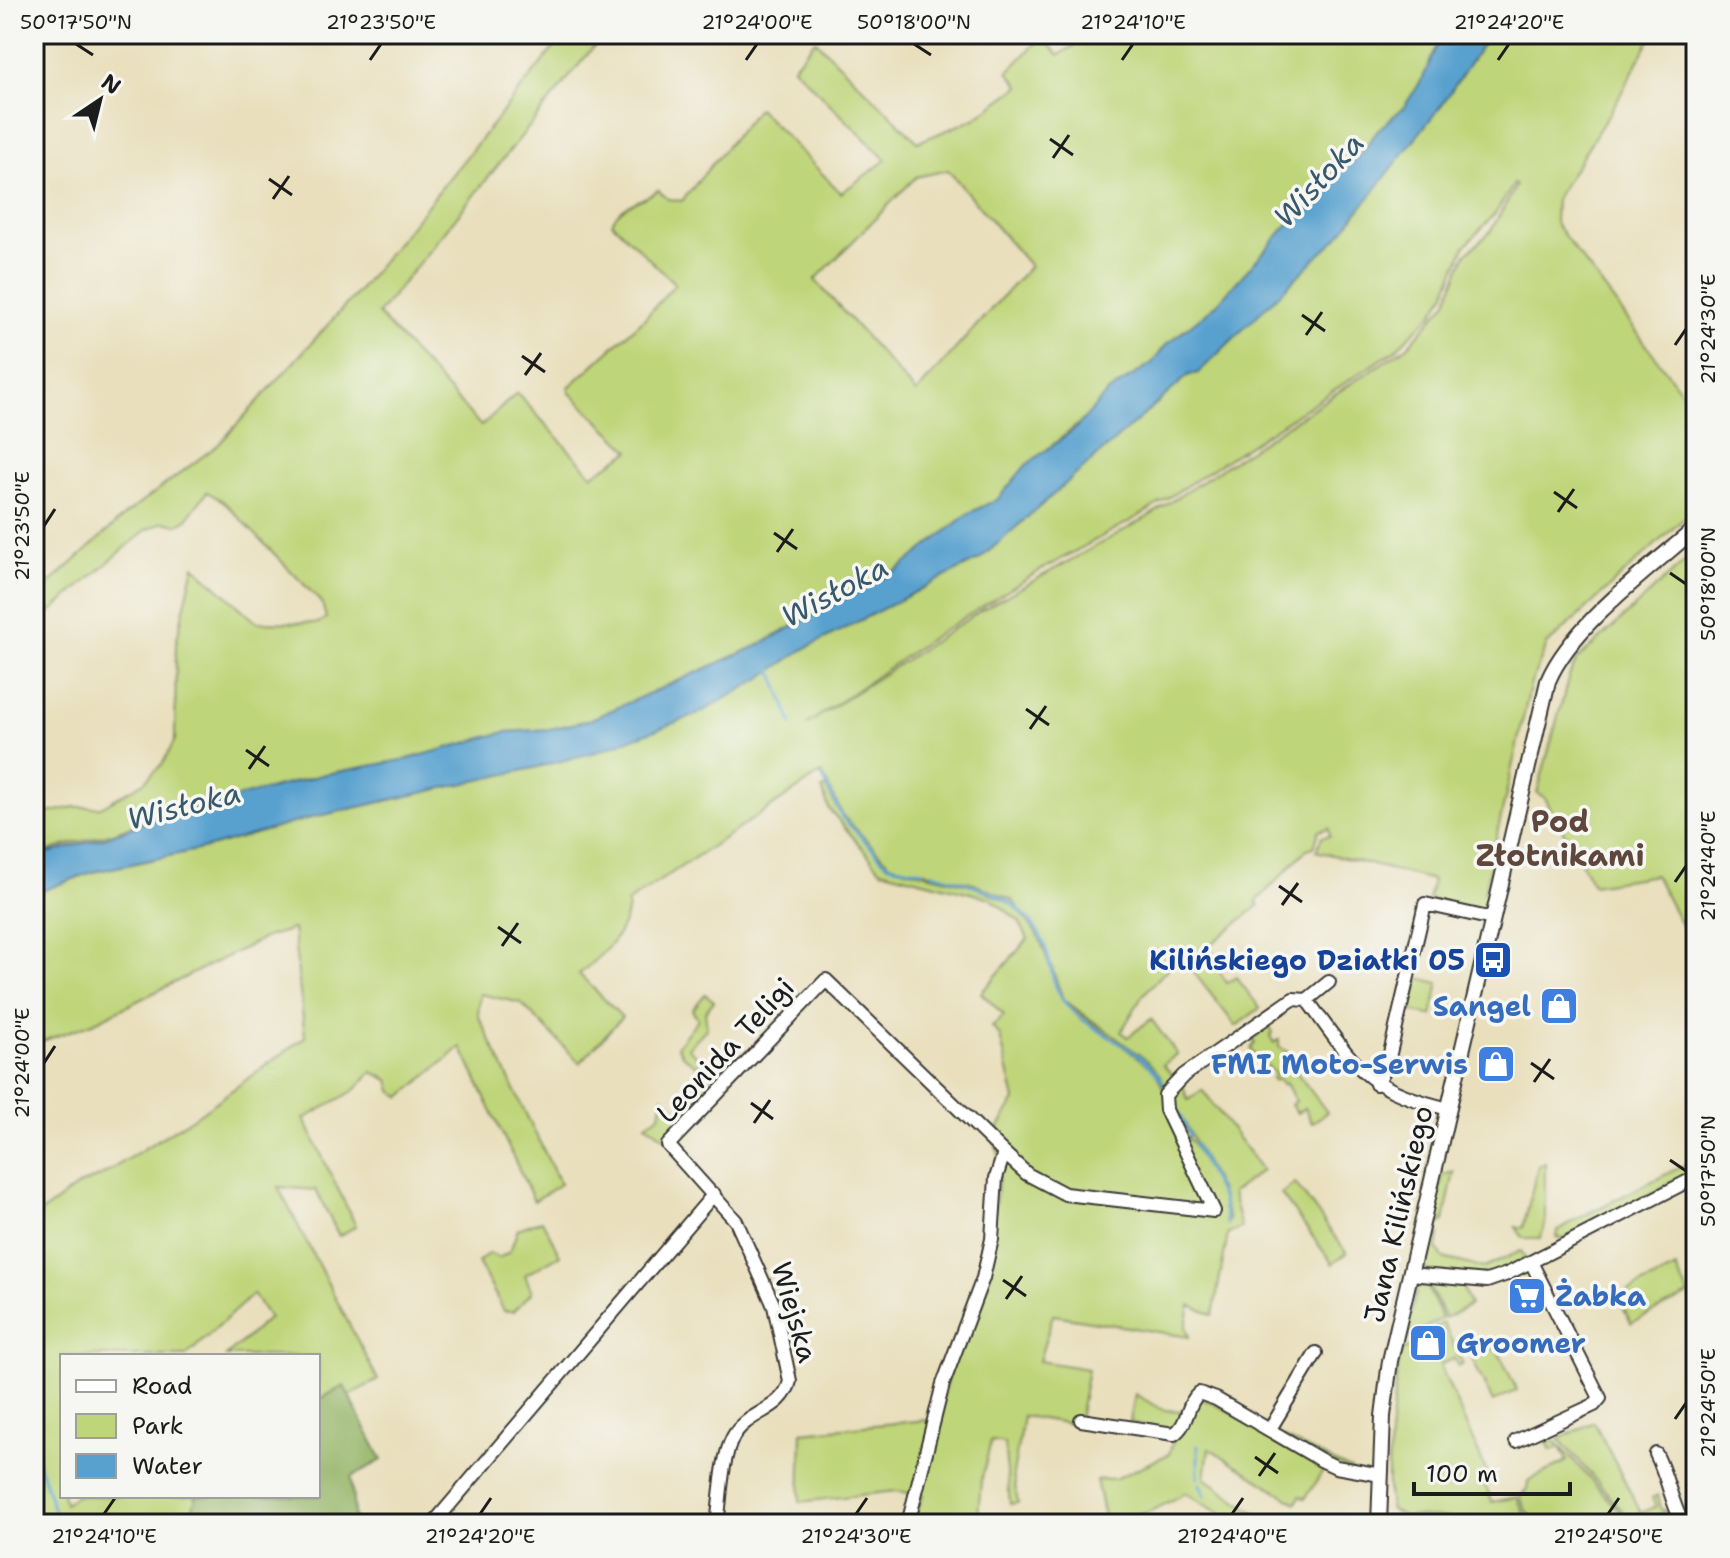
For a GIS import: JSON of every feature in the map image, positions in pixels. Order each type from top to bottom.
[{"type":"street","name":"Jana Kilińskiego","points":[[1379,1524],[1386,1390],[1542,701],[1557,661],[1585,627],[1696,528]]},
{"type":"street","name":"Jana Kilińskiego","points":[[1376,1084],[1387,1066],[1425,904],[1493,919]]},
{"type":"street","name":"Leonida Teligi","points":[[714,1194],[668,1145],[826,980],[1004,1153]]},
{"type":"street","points":[[908,1524],[947,1369],[983,1278],[992,1239],[996,1178],[1004,1153],[1027,1174],[1065,1194],[1214,1211],[1166,1110],[1165,1095],[1184,1075],[1285,1002],[1307,1000],[1329,982]]},
{"type":"street","points":[[1307,1000],[1355,1066],[1376,1084],[1449,1109]]},
{"type":"street","points":[[1410,1274],[1487,1281],[1531,1262],[1696,1177]]},
{"type":"street","points":[[433,1524],[714,1194]]},
{"type":"street","name":"Wiejska","points":[[714,1194],[736,1221],[761,1272],[774,1306],[790,1381],[787,1393],[780,1401],[750,1420],[733,1437],[717,1524]]},
{"type":"street","points":[[1516,1441],[1594,1405],[1600,1398],[1531,1262]]},
{"type":"street","points":[[1270,1429],[1316,1353]]},
{"type":"street","points":[[1081,1420],[1174,1434],[1184,1425],[1191,1401],[1199,1393],[1336,1467],[1381,1475]]},
{"type":"street","points":[[1656,1454],[1670,1482],[1668,1494],[1683,1524]]},
{"type":"green space","points":[[565,34],[604,34],[378,314],[481,426],[517,393],[592,475],[630,451],[569,392],[569,387],[644,319],[675,284],[612,223],[620,211],[658,190],[668,199],[682,201],[758,108],[841,193],[886,160],[793,67],[815,40],[918,142],[974,119],[1020,86],[1008,72],[1042,37],[1059,55],[1093,34],[1442,34],[1423,78],[1404,107],[1379,129],[1359,156],[1331,177],[1216,305],[1167,344],[1152,363],[1107,393],[1093,412],[1023,469],[998,499],[969,513],[899,569],[757,646],[589,720],[550,729],[505,732],[408,759],[325,774],[130,826],[34,858],[34,820],[40,815],[74,807],[101,807],[144,782],[163,763],[175,740],[176,643],[194,566],[256,622],[318,623],[326,618],[322,603],[223,501],[207,492],[186,520],[177,525],[163,522],[146,530],[34,626],[34,598],[126,514],[219,444],[356,294]],"holes":[[[948,170],[1030,266],[916,393],[815,280],[916,177]]]},
{"type":"green space","points":[[1489,34],[1653,34],[1618,99],[1556,198],[1555,223],[1696,411],[1696,507],[1547,645],[1531,683],[1484,892],[1487,894],[1483,910],[1428,899],[1433,880],[1316,851],[1322,837],[1330,836],[1329,828],[1319,831],[1314,847],[1307,849],[1256,902],[1259,905],[1208,947],[1217,959],[1223,957],[1215,964],[1227,983],[1236,977],[1260,1008],[1236,1026],[1180,955],[1143,995],[1121,1032],[1128,1037],[1151,1019],[1177,1054],[1163,1065],[1183,1086],[1188,1100],[1202,1090],[1262,1170],[1232,1193],[1241,1228],[1228,1234],[1213,1315],[1190,1305],[1186,1327],[1189,1337],[1053,1315],[1039,1361],[1088,1369],[1078,1425],[1023,1416],[1013,1474],[1018,1503],[1010,1504],[1004,1443],[991,1441],[981,1482],[977,1524],[903,1524],[914,1520],[923,1495],[896,1491],[800,1502],[802,1432],[937,1419],[951,1364],[984,1284],[1001,1162],[993,1137],[1015,1100],[1000,1036],[992,1027],[1004,1015],[981,993],[1028,939],[1019,921],[990,898],[881,870],[829,809],[822,789],[826,788],[842,817],[889,865],[972,885],[1016,906],[1039,937],[1062,1000],[1154,1070],[1190,1136],[1187,1138],[1193,1143],[1222,1199],[1226,1223],[1229,1220],[1219,1189],[1160,1075],[1148,1061],[1063,999],[1040,934],[1012,900],[974,883],[890,864],[843,816],[822,773],[628,902],[619,933],[605,951],[579,974],[622,1017],[580,1063],[521,1003],[480,994],[478,1015],[560,1184],[534,1201],[461,1047],[401,1097],[392,1091],[389,1080],[372,1072],[355,1090],[304,1119],[356,1226],[339,1236],[316,1190],[278,1187],[378,1380],[348,1396],[343,1387],[320,1399],[320,1354],[228,1354],[269,1318],[253,1294],[188,1354],[60,1354],[60,1474],[57,1477],[60,1498],[63,1498],[65,1504],[72,1498],[196,1498],[187,1524],[34,1524],[34,1218],[79,1185],[99,1177],[202,1112],[305,1037],[293,929],[266,937],[93,1023],[34,1044],[34,894],[89,873],[206,848],[314,817],[538,767],[696,715],[758,680],[804,649],[980,559],[1189,375],[1198,373],[1338,236],[1443,103]],"holes":[[[1514,184],[1516,186],[1490,232],[1465,255],[1446,303],[1408,346],[1146,518],[983,609],[806,725],[933,637],[1041,570],[1143,514],[1394,351],[1433,313],[1445,294],[1465,246],[1495,214]]]},
{"type":"green space","points":[[1696,551],[1696,953],[1655,875],[1593,885],[1545,798],[1537,793],[1569,676],[1577,660]]},
{"type":"green space","points":[[1419,978],[1439,983],[1432,1016],[1411,1011]]},
{"type":"green space","points":[[705,994],[714,1001],[705,1012],[707,1028],[688,1048],[702,1061],[696,1066],[683,1056],[677,1046],[698,1019],[692,1010]]},
{"type":"green space","points":[[1269,1026],[1274,1043],[1279,1039],[1279,1047],[1288,1052],[1285,1055],[1290,1061],[1294,1059],[1298,1074],[1327,1112],[1312,1123],[1304,1108],[1297,1113],[1291,1105],[1295,1101],[1286,1083],[1283,1085],[1278,1079],[1274,1081],[1272,1078],[1275,1074],[1268,1066],[1264,1068],[1251,1049],[1255,1043],[1253,1039]]},
{"type":"green space","points":[[705,1075],[717,1085],[678,1124],[668,1140],[646,1124],[660,1115],[663,1097],[680,1112],[686,1104],[683,1101]]},
{"type":"green space","points":[[1696,1159],[1696,1171],[1564,1239],[1557,1237],[1558,1231],[1571,1222]]},
{"type":"green space","points":[[1545,1162],[1545,1221],[1541,1238],[1523,1238],[1516,1227],[1523,1228],[1538,1166]]},
{"type":"green space","points":[[1454,1172],[1444,1221],[1430,1231],[1443,1175]]},
{"type":"green space","points":[[1295,1183],[1347,1253],[1333,1264],[1281,1194]]},
{"type":"green space","points":[[542,1220],[560,1255],[525,1275],[532,1292],[514,1311],[504,1311],[478,1262],[489,1253],[499,1258],[510,1251],[518,1229]]},
{"type":"green space","points":[[1439,1235],[1437,1249],[1443,1258],[1484,1268],[1521,1251],[1525,1257],[1502,1271],[1490,1274],[1426,1271],[1422,1264],[1427,1243]]},
{"type":"green space","points":[[1676,1268],[1689,1295],[1631,1323],[1618,1296]]},
{"type":"green space","points":[[1426,1284],[1442,1318],[1405,1339],[1417,1288]]},
{"type":"green space","points":[[1428,1284],[1462,1286],[1470,1305],[1445,1318]]},
{"type":"green space","points":[[1443,1323],[1463,1364],[1458,1366],[1454,1358],[1440,1365],[1491,1482],[1485,1485],[1492,1502],[1517,1497],[1525,1515],[1520,1521],[1405,1516],[1391,1510],[1389,1456],[1401,1351],[1411,1347],[1416,1356],[1441,1343],[1435,1327]]},
{"type":"green space","points":[[1496,1347],[1517,1390],[1493,1402],[1472,1359]]},
{"type":"green space","points":[[344,1386],[382,1460],[351,1477],[355,1524],[187,1524],[196,1498],[320,1498],[320,1399]]},
{"type":"green space","points":[[1135,1394],[1163,1410],[1185,1411],[1182,1422],[1167,1431],[1130,1422]]},
{"type":"green space","points":[[1202,1398],[1369,1481],[1324,1470],[1305,1499],[1300,1496],[1296,1503],[1209,1448],[1205,1478],[1271,1524],[1230,1524],[1226,1517],[1185,1493],[1147,1512],[1128,1517],[1104,1517],[1096,1480],[1117,1478],[1169,1454],[1174,1439]]},
{"type":"green space","points":[[1594,1422],[1641,1513],[1656,1506],[1652,1498],[1658,1495],[1661,1509],[1666,1511],[1644,1523],[1629,1518],[1559,1439]]},
{"type":"green space","points":[[1555,1441],[1628,1520],[1639,1524],[1564,1524],[1536,1519],[1528,1513],[1520,1496],[1527,1490],[1528,1481],[1567,1461],[1560,1447],[1551,1450],[1547,1442]]},
{"type":"water","points":[[1442,34],[1489,34],[1443,103],[1339,236],[1198,373],[1189,375],[980,559],[804,649],[758,680],[696,715],[596,752],[314,817],[206,848],[89,873],[34,894],[34,858],[41,855],[107,837],[154,819],[326,774],[408,759],[505,732],[550,729],[589,720],[757,646],[899,569],[969,513],[998,499],[1026,465],[1075,429],[1107,393],[1152,363],[1167,344],[1216,305],[1331,177],[1359,156],[1379,129],[1404,107],[1423,78]]},
{"type":"waterway","points":[[771,668],[792,724]]},
{"type":"waterway","points":[[822,776],[842,817],[883,860],[889,865],[923,871]]},
{"type":"waterway","points":[[933,873],[999,896],[1026,916],[1045,946],[1062,999],[1085,1022],[1144,1061],[1167,1089]]},
{"type":"waterway","points":[[1171,1096],[1190,1136]]},
{"type":"waterway","points":[[1194,1143],[1222,1198],[1227,1224]]},
{"type":"waterway","points":[[1198,1446],[1198,1478]]},
{"type":"waterway","points":[[34,1448],[58,1524]]},
{"type":"waterway","points":[[1200,1484],[1205,1496]]},
{"type":"place","name":"Kilińskiego Działki 05","points":[[1493,960]]},
{"type":"place","name":"Sangel","points":[[1559,1006]]},
{"type":"place","name":"FMI Moto-Serwis","points":[[1496,1064]]},
{"type":"place","name":"Żabka","points":[[1527,1296]]},
{"type":"place","name":"Groomer","points":[[1428,1343]]},
{"type":"district","name":"Pod Złotnikami","points":[[1560,839]]},
{"type":"water label","name":"Wisłoka","points":[[1319,180]]},
{"type":"water label","name":"Wisłoka","points":[[835,592]]},
{"type":"water label","name":"Wisłoka","points":[[184,806]]}]
